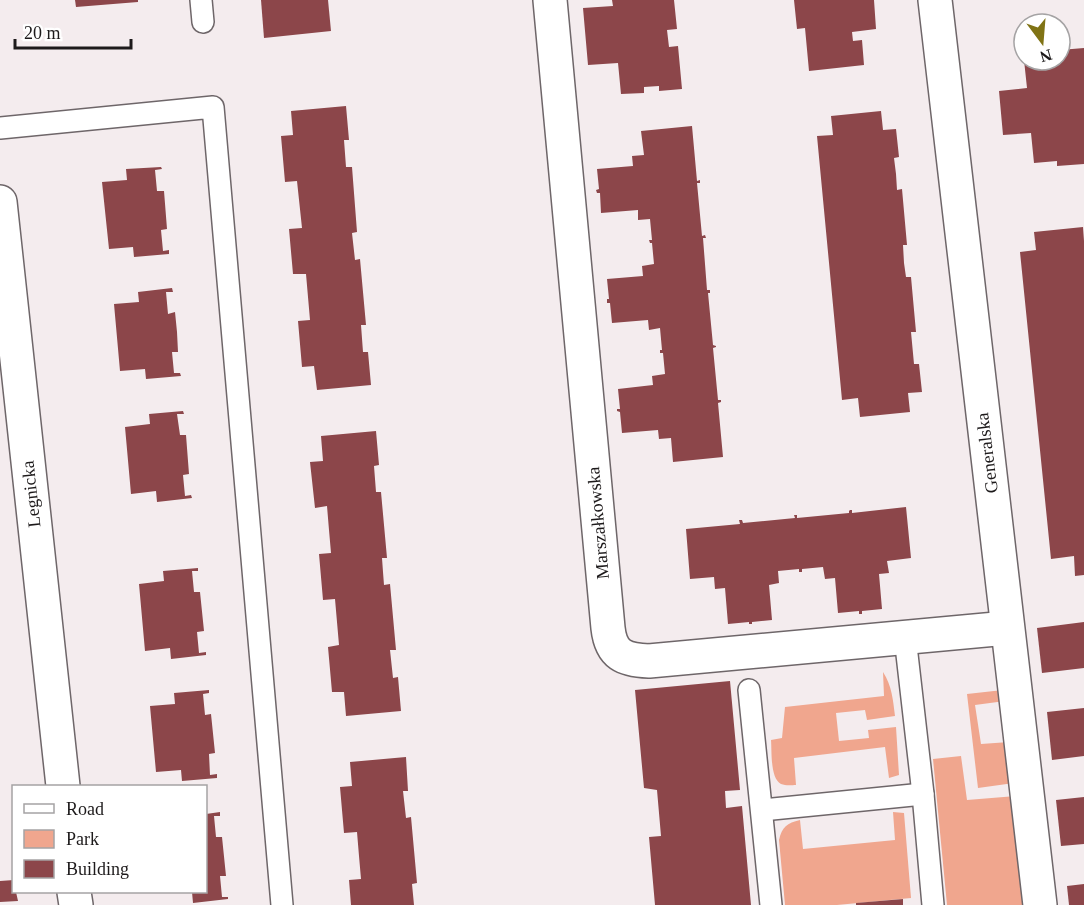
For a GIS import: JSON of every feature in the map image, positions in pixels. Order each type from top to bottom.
[{"type":"street","name":"Marszałkowska","points":[[550,0],[607,616],[612,646],[621,655],[634,660],[649,661],[1007,628]]},
{"type":"street","name":"Generalska","points":[[935,0],[1040,905]]},
{"type":"street","name":"Legnicka","points":[[0,202],[63,785]]},
{"type":"lane","points":[[201,0],[203,22]]},
{"type":"lane","points":[[0,128],[213,107],[282,905]]},
{"type":"lane","points":[[905,637],[933,905]]},
{"type":"lane","points":[[749,690],[771,905]]},
{"type":"lane","points":[[762,810],[923,794]]},
{"type":"green space","points":[[883,672],[893,699],[895,716],[867,720],[865,710],[836,713],[839,741],[869,738],[868,730],[896,727],[899,775],[889,778],[885,747],[794,758],[796,785],[783,785],[777,781],[772,764],[771,740],[782,738],[785,707],[884,696]]},
{"type":"green space","points":[[1003,690],[1005,701],[975,705],[981,744],[1009,742],[1014,783],[978,788],[967,694]]},
{"type":"green space","points":[[961,756],[967,800],[1016,796],[1027,905],[947,905],[933,759]]},
{"type":"green space","points":[[893,812],[904,813],[911,898],[837,905],[785,905],[779,840],[786,826],[800,820],[803,849],[895,840]]},
{"type":"building","points":[[75,0],[138,0],[138,2],[76,7]]},
{"type":"building","points":[[261,0],[328,0],[331,31],[264,38]]},
{"type":"building","points":[[612,0],[674,0],[677,29],[667,30],[669,47],[678,46],[682,89],[659,91],[659,86],[644,87],[644,93],[621,94],[618,63],[588,65],[583,8],[613,6]]},
{"type":"building","points":[[794,0],[874,0],[876,29],[852,32],[853,41],[862,40],[864,65],[809,71],[805,28],[797,29]]},
{"type":"building","points":[[1084,48],[1084,164],[1057,166],[1057,161],[1034,163],[1031,133],[1003,135],[999,91],[1027,88],[1025,72],[1072,72],[1072,49]]},
{"type":"building","points":[[346,106],[349,140],[344,140],[346,167],[352,167],[357,232],[352,233],[355,260],[360,259],[366,325],[361,325],[363,352],[368,352],[371,385],[317,390],[314,366],[302,367],[298,321],[310,320],[306,274],[293,274],[289,229],[302,228],[297,181],[285,182],[281,136],[293,135],[291,111]]},
{"type":"building","points":[[881,111],[883,130],[896,129],[899,157],[894,158],[897,190],[902,189],[907,245],[903,245],[904,263],[906,277],[911,277],[916,332],[911,332],[914,364],[919,364],[922,392],[908,393],[910,412],[860,417],[858,398],[842,400],[817,136],[833,135],[831,116]]},
{"type":"building","points":[[692,126],[697,181],[700,180],[700,183],[697,183],[702,236],[705,235],[706,238],[703,238],[707,290],[710,290],[708,293],[713,345],[716,346],[713,348],[718,400],[721,400],[718,403],[723,457],[673,462],[671,438],[659,439],[658,430],[622,433],[620,412],[617,411],[620,409],[618,389],[653,385],[652,376],[665,374],[663,353],[660,353],[662,350],[660,328],[649,330],[648,320],[612,323],[610,303],[607,303],[609,299],[607,279],[643,276],[642,266],[654,264],[652,243],[649,240],[652,240],[650,219],[638,220],[638,210],[601,213],[600,193],[596,190],[599,189],[597,169],[633,166],[632,156],[644,155],[641,131]]},
{"type":"building","points":[[161,167],[162,169],[155,170],[157,191],[164,191],[167,229],[161,230],[163,251],[169,250],[169,254],[134,257],[133,247],[109,249],[102,182],[127,180],[126,169]]},
{"type":"building","points":[[1083,227],[1084,575],[1075,576],[1074,556],[1051,559],[1020,252],[1036,250],[1034,232]]},
{"type":"building","points":[[172,288],[173,292],[166,292],[168,314],[175,312],[177,332],[178,352],[172,352],[174,373],[180,373],[181,376],[146,379],[145,369],[120,371],[114,304],[139,302],[138,292]]},
{"type":"building","points":[[183,411],[184,414],[177,414],[180,435],[186,435],[189,474],[183,475],[185,496],[191,495],[192,498],[157,502],[156,491],[131,494],[125,427],[150,424],[149,414]]},
{"type":"building","points":[[376,431],[379,465],[374,466],[376,492],[381,492],[387,558],[382,558],[384,585],[390,584],[396,650],[390,650],[393,678],[398,677],[401,711],[346,716],[344,692],[332,692],[328,647],[339,645],[335,599],[323,600],[319,554],[331,553],[327,506],[315,508],[310,462],[323,461],[321,436]]},
{"type":"building","points":[[906,507],[911,558],[887,561],[889,573],[879,574],[882,609],[862,611],[862,614],[859,614],[859,611],[838,613],[835,578],[825,579],[823,567],[802,569],[802,572],[799,572],[799,569],[778,571],[779,583],[769,585],[772,620],[752,622],[752,624],[749,622],[728,624],[725,588],[715,589],[714,577],[690,579],[686,529],[740,524],[739,520],[743,523],[795,518],[794,515],[797,515],[797,518],[849,513],[850,510],[852,513]]},
{"type":"building","points":[[198,568],[198,571],[192,571],[194,592],[200,592],[204,631],[197,632],[199,653],[206,652],[206,655],[171,659],[170,648],[145,651],[139,584],[164,581],[163,571]]},
{"type":"building","points":[[1084,622],[1084,668],[1042,673],[1037,628]]},
{"type":"building","points":[[730,681],[740,790],[725,791],[726,808],[742,806],[751,905],[655,905],[649,837],[661,836],[657,790],[644,788],[635,690]]},
{"type":"building","points":[[209,690],[209,693],[203,694],[205,715],[211,714],[215,753],[209,754],[210,775],[217,774],[217,778],[182,781],[181,770],[156,772],[150,706],[175,704],[174,693]]},
{"type":"building","points":[[1084,708],[1084,756],[1052,760],[1047,712]]},
{"type":"building","points":[[406,757],[408,791],[403,791],[406,818],[411,817],[417,883],[412,884],[414,905],[351,905],[349,880],[361,879],[357,832],[344,833],[340,787],[352,786],[350,762]]},
{"type":"building","points":[[1084,797],[1084,844],[1061,846],[1056,800]]},
{"type":"building","points":[[220,812],[220,816],[214,816],[216,837],[222,837],[226,876],[220,876],[222,897],[228,897],[228,899],[193,903],[192,893],[207,893],[207,814]]},
{"type":"building","points":[[12,880],[12,893],[16,893],[18,901],[0,902],[0,881]]},
{"type":"building","points":[[1084,884],[1084,905],[1069,905],[1067,886]]},
{"type":"building","points":[[903,899],[903,905],[856,905],[856,903]]}]
